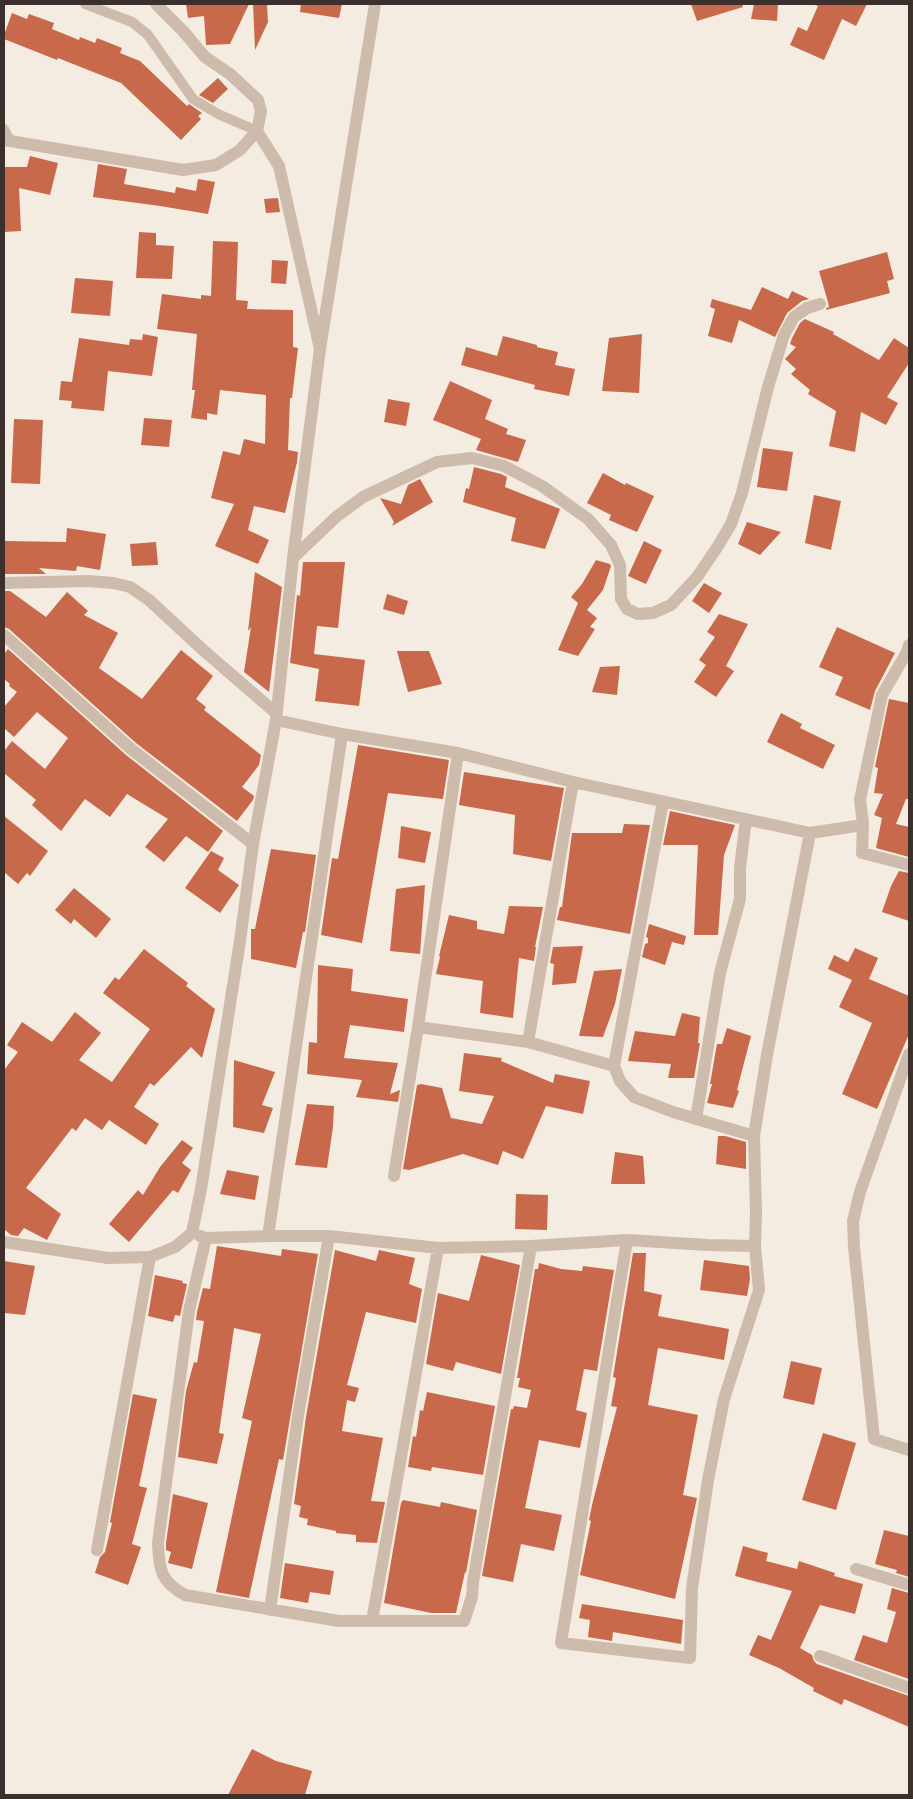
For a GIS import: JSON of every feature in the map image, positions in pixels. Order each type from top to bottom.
[{"type":"street","points":[[6,137],[183,170],[216,165],[240,150],[257,132],[261,111],[258,100],[230,74],[205,57],[156,4]]},
{"type":"street","points":[[4,1242],[108,1258],[150,1257],[175,1247],[192,1233],[231,998],[253,844],[276,717],[293,558],[320,348],[375,4]]},
{"type":"street","points":[[257,132],[279,166],[320,348]]},
{"type":"street","points":[[293,558],[336,517],[363,497],[437,462],[472,458],[504,466],[542,486],[588,519],[611,545],[620,565],[621,600],[627,609],[638,614],[653,613],[671,605],[697,577],[731,524],[742,493],[768,387],[784,335],[794,317],[807,308],[820,304]]},
{"type":"street","points":[[4,583],[88,582],[113,583],[130,587],[149,600],[276,717],[342,734],[458,753],[573,782],[810,833],[856,826],[863,823]]},
{"type":"street","points":[[4,635],[131,749],[253,844]]},
{"type":"street","points":[[909,645],[907,652],[882,695],[860,800],[863,823],[862,853],[909,865]]},
{"type":"street","points":[[268,1236],[342,734]]},
{"type":"street","points":[[394,1176],[458,753]]},
{"type":"street","points":[[528,1042],[573,782]]},
{"type":"street","points":[[663,802],[614,1066],[620,1081],[634,1097],[673,1112],[754,1136]]},
{"type":"street","points":[[696,1119],[720,973],[740,899],[740,868],[746,819]]},
{"type":"street","points":[[627,1240],[561,1643],[690,1658],[692,1588],[708,1480],[724,1399],[759,1290],[755,1246],[754,1136],[767,1055],[810,833]]},
{"type":"street","points":[[418,1027],[528,1042],[614,1066]]},
{"type":"street","points":[[909,1054],[860,1192],[853,1221],[874,1439],[909,1450]]},
{"type":"street","points":[[192,1233],[206,1238],[329,1236],[438,1248],[531,1246],[627,1240],[755,1246]]},
{"type":"street","points":[[270,1610],[298,1416],[329,1236]]},
{"type":"street","points":[[206,1238],[189,1311],[158,1543],[158,1560],[162,1574],[171,1587],[185,1595],[339,1621],[464,1621],[472,1597],[473,1582],[531,1246]]},
{"type":"street","points":[[372,1621],[438,1248]]},
{"type":"street","points":[[97,1550],[150,1257]]},
{"type":"street","points":[[856,1569],[909,1585]]},
{"type":"street","points":[[820,1656],[909,1688]]},
{"type":"lane","points":[[85,4],[132,22],[148,34],[193,99],[218,114],[257,132]]},
{"type":"building","points":[[186,4],[249,4],[230,44],[206,45],[204,16],[188,18]]},
{"type":"building","points":[[253,4],[267,4],[268,22],[255,50]]},
{"type":"building","points":[[301,4],[342,4],[339,18],[300,12]]},
{"type":"building","points":[[691,4],[742,4],[743,7],[697,21]]},
{"type":"building","points":[[754,4],[778,4],[777,21],[751,19]]},
{"type":"building","points":[[812,4],[867,4],[856,26],[842,19],[824,60],[790,45],[798,27],[807,31],[818,6]]},
{"type":"building","points":[[12,13],[27,19],[29,14],[54,23],[52,29],[79,40],[80,37],[95,43],[97,38],[122,48],[120,53],[140,61],[187,106],[189,104],[202,113],[198,116],[201,119],[181,140],[121,83],[4,39]]},
{"type":"building","points":[[218,78],[228,89],[213,103],[199,95]]},
{"type":"building","points":[[30,156],[58,163],[50,195],[19,188],[21,231],[4,232],[4,167],[27,167]]},
{"type":"building","points":[[98,164],[127,169],[124,184],[175,193],[176,187],[196,191],[198,179],[215,182],[208,214],[93,197]]},
{"type":"building","points":[[278,198],[280,212],[266,213],[264,199]]},
{"type":"building","points":[[139,232],[156,233],[156,245],[174,246],[172,279],[136,278]]},
{"type":"building","points":[[213,241],[238,242],[236,300],[248,301],[247,309],[293,310],[293,347],[298,348],[292,398],[290,398],[288,450],[298,452],[297,462],[285,513],[254,506],[248,530],[269,540],[258,564],[215,546],[234,504],[211,498],[223,451],[240,455],[244,439],[265,444],[266,395],[220,390],[217,415],[207,413],[207,420],[191,418],[195,390],[192,390],[197,334],[157,329],[162,294],[201,299],[201,295],[211,296]]},
{"type":"building","points":[[887,252],[894,279],[887,281],[890,293],[826,310],[827,307],[829,308],[828,302],[819,271]]},
{"type":"building","points":[[272,260],[288,261],[286,284],[271,283]]},
{"type":"building","points":[[75,278],[113,281],[110,316],[71,313]]},
{"type":"building","points":[[762,287],[788,299],[792,291],[809,299],[802,301],[787,313],[775,337],[739,320],[732,343],[708,336],[715,309],[710,307],[712,299],[751,310]]},
{"type":"building","points":[[805,319],[834,332],[833,334],[879,360],[894,338],[909,348],[909,363],[887,397],[898,403],[886,425],[861,412],[855,452],[829,446],[836,411],[808,394],[810,390],[791,374],[796,369],[785,359],[796,347],[790,344],[800,323]]},
{"type":"building","points":[[143,334],[158,337],[152,376],[108,371],[104,411],[71,408],[72,401],[59,400],[61,381],[72,382],[79,338],[129,345],[130,339],[142,340]]},
{"type":"building","points":[[642,334],[639,393],[602,391],[609,338]]},
{"type":"building","points":[[503,336],[558,352],[555,365],[575,369],[569,396],[534,389],[535,385],[461,365],[466,347],[497,356]]},
{"type":"building","points":[[450,381],[492,400],[485,419],[508,429],[506,434],[526,440],[518,462],[476,450],[481,439],[433,420]]},
{"type":"building","points":[[388,399],[410,403],[406,426],[384,422]]},
{"type":"building","points":[[144,418],[172,420],[169,447],[141,445]]},
{"type":"building","points":[[14,419],[43,420],[40,484],[11,483]]},
{"type":"building","points":[[763,448],[793,452],[787,491],[757,487]]},
{"type":"building","points":[[474,467],[501,474],[507,477],[505,487],[560,509],[545,549],[511,541],[516,518],[463,502],[466,488],[469,489]]},
{"type":"building","points":[[603,473],[625,485],[626,483],[654,496],[637,532],[609,520],[611,515],[587,503]]},
{"type":"building","points":[[420,479],[433,502],[392,526],[394,522],[380,498],[401,504],[408,485]]},
{"type":"building","points":[[814,495],[841,501],[831,550],[805,543]]},
{"type":"building","points":[[747,522],[781,532],[760,555],[738,544]]},
{"type":"building","points":[[67,528],[106,534],[100,570],[77,566],[76,571],[39,568],[46,574],[4,574],[5,541],[66,542]]},
{"type":"building","points":[[644,541],[662,550],[646,584],[628,576]]},
{"type":"building","points":[[156,542],[158,565],[132,566],[130,544]]},
{"type":"building","points":[[596,560],[611,566],[603,590],[587,610],[597,618],[590,627],[595,629],[578,656],[558,650],[578,603],[571,597],[582,584]]},
{"type":"building","points":[[303,562],[345,562],[338,628],[317,626],[314,654],[365,660],[359,706],[315,701],[319,669],[290,663],[297,595],[300,596]]},
{"type":"building","points":[[255,572],[282,587],[269,692],[244,672],[251,627],[248,631]]},
{"type":"building","points":[[704,583],[722,593],[709,613],[692,601]]},
{"type":"building","points":[[4,591],[10,591],[46,617],[67,592],[88,611],[84,615],[118,633],[99,668],[142,699],[181,650],[213,676],[196,699],[206,707],[204,710],[261,755],[259,765],[242,787],[254,796],[253,800],[237,821],[136,743],[9,629],[4,627]]},
{"type":"building","points":[[387,594],[408,601],[404,615],[383,609]]},
{"type":"building","points":[[719,614],[748,624],[726,666],[734,671],[716,697],[694,682],[706,665],[699,660],[715,637],[707,632]]},
{"type":"building","points":[[837,627],[895,653],[875,691],[870,710],[835,695],[843,677],[819,667]]},
{"type":"building","points":[[8,649],[126,755],[223,831],[208,852],[186,836],[164,862],[145,847],[168,819],[127,794],[110,817],[85,799],[61,831],[32,805],[36,800],[4,773],[4,751],[12,741],[45,769],[68,738],[37,712],[14,737],[4,728],[4,707],[17,692],[4,679],[4,654]]},
{"type":"building","points":[[397,651],[429,651],[442,684],[408,692]]},
{"type":"building","points":[[620,666],[617,695],[592,692],[600,667]]},
{"type":"building","points":[[889,699],[909,703],[909,799],[906,799],[896,824],[909,827],[909,857],[876,848],[882,818],[874,815],[883,794],[874,793],[878,768],[875,767]]},
{"type":"building","points":[[781,713],[802,724],[800,728],[835,745],[823,769],[767,742]]},
{"type":"building","points":[[358,745],[449,760],[443,799],[388,793],[362,943],[321,935],[332,858],[338,859]]},
{"type":"building","points":[[464,772],[564,788],[551,861],[513,854],[515,815],[459,805]]},
{"type":"building","points":[[670,811],[735,825],[724,855],[718,935],[694,935],[698,845],[663,845]]},
{"type":"building","points":[[4,816],[48,851],[30,876],[27,873],[18,884],[4,872]]},
{"type":"building","points":[[624,824],[650,825],[630,934],[557,920],[560,907],[562,907],[572,833],[622,833]]},
{"type":"building","points":[[401,826],[431,832],[425,863],[398,858]]},
{"type":"building","points":[[271,849],[316,855],[305,932],[303,932],[296,968],[251,959],[251,929],[255,929]]},
{"type":"building","points":[[211,851],[224,858],[218,870],[239,885],[220,913],[185,888]]},
{"type":"building","points":[[899,871],[909,873],[909,921],[882,912],[891,886]]},
{"type":"building","points":[[425,885],[420,954],[390,951],[396,889]]},
{"type":"building","points":[[74,888],[111,919],[96,938],[74,919],[71,924],[55,910]]},
{"type":"building","points":[[509,906],[543,907],[534,961],[519,958],[513,1018],[480,1013],[483,981],[436,974],[449,915],[477,921],[477,929],[504,934]]},
{"type":"building","points":[[649,924],[686,936],[684,945],[672,942],[665,965],[642,957],[645,944],[648,943],[648,938],[646,937]]},
{"type":"building","points":[[583,946],[576,983],[552,985],[554,964],[550,963],[553,947]]},
{"type":"building","points":[[855,948],[878,958],[869,979],[909,996],[909,1034],[877,1109],[842,1094],[872,1023],[839,1007],[852,980],[828,969],[834,955],[848,962]]},
{"type":"building","points":[[144,949],[188,983],[186,986],[215,1009],[202,1058],[191,1047],[154,1086],[150,1083],[134,1107],[159,1124],[146,1145],[109,1120],[102,1130],[85,1118],[76,1131],[72,1128],[26,1188],[61,1214],[47,1240],[24,1228],[18,1236],[11,1235],[4,1229],[4,1070],[18,1052],[7,1045],[22,1022],[52,1042],[75,1012],[101,1033],[79,1060],[112,1082],[150,1029],[103,993],[115,977],[119,980]]},
{"type":"building","points":[[318,965],[353,969],[351,991],[408,999],[404,1032],[350,1025],[344,1058],[398,1063],[390,1094],[400,1090],[398,1102],[356,1097],[362,1080],[307,1074],[309,1042],[317,1043]]},
{"type":"building","points":[[622,969],[615,1004],[603,1037],[579,1036],[594,971]]},
{"type":"building","points":[[682,1013],[700,1017],[698,1043],[700,1043],[694,1078],[668,1078],[671,1064],[628,1061],[635,1031],[675,1036]]},
{"type":"building","points":[[727,1028],[751,1036],[737,1090],[739,1091],[733,1108],[707,1103],[712,1084],[710,1084],[717,1044],[722,1044]]},
{"type":"building","points":[[464,1053],[502,1058],[501,1061],[553,1083],[555,1074],[590,1081],[583,1114],[546,1106],[523,1159],[503,1151],[498,1165],[463,1154],[409,1170],[403,1169],[417,1085],[442,1088],[451,1118],[482,1124],[494,1096],[459,1091]]},
{"type":"building","points":[[234,1060],[275,1072],[262,1105],[273,1108],[264,1133],[233,1127]]},
{"type":"building","points":[[307,1104],[334,1106],[327,1168],[295,1165]]},
{"type":"building","points":[[718,1136],[746,1142],[746,1169],[716,1164]]},
{"type":"building","points":[[182,1140],[193,1148],[182,1163],[191,1170],[178,1193],[173,1190],[129,1242],[109,1224],[138,1190],[143,1195],[160,1167]]},
{"type":"building","points":[[615,1152],[643,1156],[645,1184],[611,1184]]},
{"type":"building","points":[[227,1170],[259,1176],[255,1200],[220,1194]]},
{"type":"building","points":[[516,1194],[548,1195],[547,1230],[515,1229]]},
{"type":"building","points":[[217,1246],[281,1256],[282,1249],[318,1254],[283,1460],[279,1459],[249,1598],[216,1592],[252,1421],[242,1418],[261,1334],[234,1328],[219,1433],[224,1434],[217,1464],[178,1457],[186,1391],[194,1362],[197,1363],[204,1321],[196,1320],[197,1312],[203,1288],[210,1289]]},
{"type":"building","points":[[335,1250],[376,1261],[379,1250],[415,1258],[409,1284],[422,1289],[416,1323],[366,1312],[347,1385],[359,1388],[355,1402],[347,1400],[342,1431],[383,1438],[371,1501],[385,1502],[377,1543],[356,1542],[356,1535],[336,1533],[336,1531],[307,1525],[308,1519],[299,1517],[301,1506],[294,1504],[306,1417]]},
{"type":"building","points":[[633,1253],[646,1253],[644,1291],[662,1295],[658,1316],[729,1329],[724,1360],[658,1348],[648,1405],[698,1415],[683,1495],[697,1498],[675,1599],[580,1575],[591,1521],[589,1520],[592,1505],[617,1407],[611,1406],[616,1378],[613,1377]]},
{"type":"building","points":[[481,1255],[520,1265],[501,1374],[456,1362],[453,1371],[426,1364],[438,1293],[469,1301]]},
{"type":"building","points":[[704,1260],[749,1266],[750,1279],[747,1296],[700,1290]]},
{"type":"building","points":[[4,1261],[35,1266],[25,1315],[4,1313]]},
{"type":"building","points":[[539,1263],[561,1269],[582,1271],[583,1266],[614,1270],[597,1371],[584,1369],[576,1410],[587,1413],[580,1448],[539,1440],[525,1508],[562,1515],[554,1551],[521,1544],[513,1582],[482,1576],[511,1409],[514,1406],[527,1408],[531,1390],[518,1387],[520,1378],[517,1378],[535,1269],[538,1269]]},
{"type":"building","points":[[155,1275],[183,1281],[182,1283],[187,1284],[180,1316],[175,1315],[173,1322],[148,1316]]},
{"type":"building","points":[[791,1361],[822,1368],[814,1405],[783,1398]]},
{"type":"building","points":[[427,1392],[495,1406],[483,1475],[432,1467],[431,1471],[408,1467],[413,1436],[416,1437],[420,1410],[423,1411]]},
{"type":"building","points":[[133,1394],[157,1399],[139,1486],[147,1488],[132,1544],[141,1547],[128,1585],[95,1573],[100,1557],[105,1552],[112,1523],[110,1522]]},
{"type":"building","points":[[823,1433],[856,1443],[836,1510],[802,1500]]},
{"type":"building","points":[[173,1494],[208,1503],[192,1569],[168,1563],[171,1552],[166,1550],[166,1543]]},
{"type":"building","points":[[403,1500],[440,1507],[441,1502],[477,1510],[466,1573],[456,1613],[431,1613],[384,1603]]},
{"type":"building","points":[[884,1530],[909,1536],[909,1577],[896,1573],[897,1570],[875,1564]]},
{"type":"building","points":[[743,1546],[768,1553],[766,1561],[797,1569],[799,1561],[835,1573],[834,1576],[863,1584],[855,1614],[820,1605],[800,1648],[812,1655],[817,1664],[909,1696],[909,1727],[844,1699],[842,1705],[813,1691],[814,1688],[779,1668],[749,1655],[758,1635],[771,1640],[792,1591],[735,1576]]},
{"type":"building","points":[[285,1563],[334,1571],[330,1595],[310,1592],[308,1603],[280,1598]]},
{"type":"building","points":[[892,1588],[909,1593],[909,1679],[854,1660],[863,1635],[887,1643],[896,1612],[887,1609]]},
{"type":"building","points":[[582,1604],[683,1620],[681,1644],[613,1632],[612,1641],[588,1637],[590,1620],[579,1618]]},
{"type":"building","points":[[252,1749],[276,1761],[312,1771],[305,1795],[228,1795]]}]
